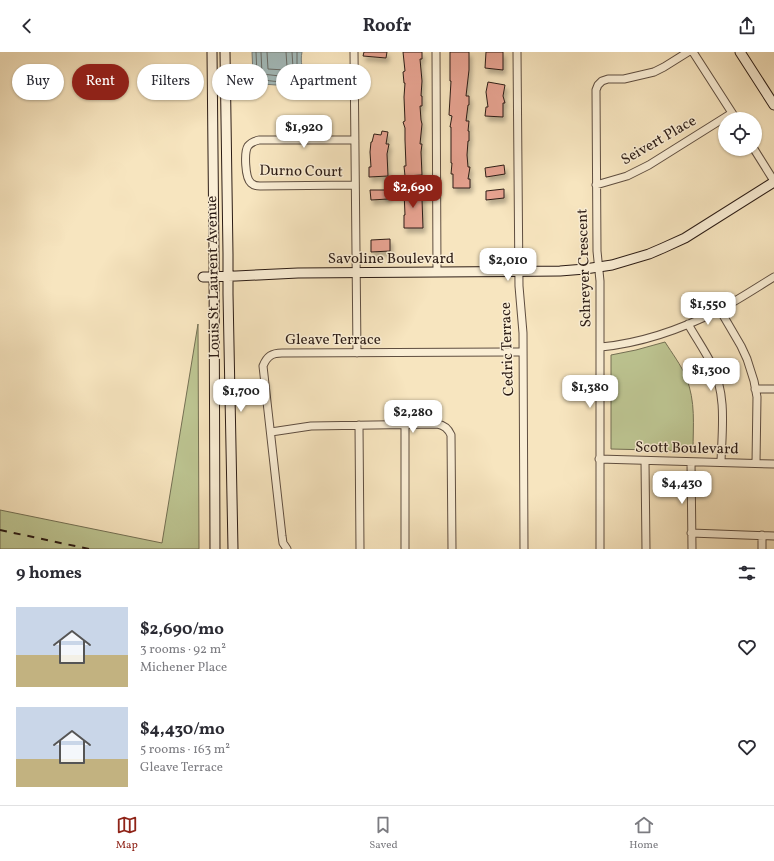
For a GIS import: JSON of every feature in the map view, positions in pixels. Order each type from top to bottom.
[{"type":"main road","name":"Louis St. Laurent Avenue","points":[[212,52],[215,549]]},
{"type":"main road","name":"Louis St. Laurent Avenue","points":[[225,52],[233,549]]},
{"type":"main road","points":[[740,52],[774,105]]},
{"type":"main road","name":"Savoline Boulevard","points":[[203,277],[298,273],[519,272],[599,268],[649,254],[674,243],[704,226],[774,181]]},
{"type":"street","points":[[354,52],[357,353]]},
{"type":"street","points":[[436,52],[438,272]]},
{"type":"street","name":"Cedric Terrace","points":[[517,52],[519,286],[523,333],[524,549]]},
{"type":"street","name":"Schreyer Crescent","points":[[600,549],[600,281],[597,251],[596,90],[602,81],[608,79],[624,79],[654,72],[688,52]]},
{"type":"street","points":[[693,52],[731,112]]},
{"type":"street","name":"Seivert Place","points":[[596,185],[617,179],[638,170],[718,125]]},
{"type":"street","name":"Durno Court","points":[[355,140],[254,141],[249,144],[247,149],[246,174],[250,183],[255,186],[355,185]]},
{"type":"street","points":[[758,156],[774,181]]},
{"type":"street","points":[[600,347],[650,338],[688,324],[720,310],[774,277]]},
{"type":"street","points":[[720,310],[742,346],[757,397],[756,463]]},
{"type":"street","points":[[688,324],[712,365],[718,381],[722,408],[721,462]]},
{"type":"street","name":"Gleave Terrace","points":[[287,549],[282,536],[263,366],[265,360],[269,356],[276,353],[523,352]]},
{"type":"street","points":[[755,389],[774,389]]},
{"type":"street","points":[[405,424],[405,549]]},
{"type":"street","points":[[271,432],[311,426],[437,424],[448,428],[451,435],[452,549]]},
{"type":"street","points":[[359,425],[360,549]]},
{"type":"street","name":"Scott Boulevard","points":[[599,460],[774,464]]},
{"type":"street","points":[[645,461],[646,549]]},
{"type":"street","points":[[691,462],[692,549]]},
{"type":"street","points":[[691,533],[774,536]]},
{"type":"street","points":[[762,535],[762,549]]},
{"type":"green space","points":[[198,324],[199,549],[0,549],[0,510],[162,543]]},
{"type":"green space","points":[[665,342],[682,368],[689,386],[693,405],[693,451],[611,449],[611,355]]},
{"type":"water","points":[[252,52],[302,52],[302,64],[276,64],[276,85],[268,84],[268,64],[253,64]]},
{"type":"building","points":[[364,52],[387,52],[386,58],[363,56]]},
{"type":"building","points":[[403,52],[422,52],[422,59],[420,59],[422,106],[420,106],[422,124],[420,144],[422,144],[422,175],[405,176],[405,128],[403,122],[405,121],[405,83],[403,72],[405,71]]},
{"type":"building","points":[[450,52],[469,52],[469,70],[466,96],[469,96],[469,105],[466,121],[469,121],[467,155],[468,167],[470,167],[468,179],[470,179],[470,188],[453,188],[453,174],[451,174],[452,163],[450,127],[452,116],[449,115],[451,81]]},
{"type":"building","points":[[486,52],[503,52],[503,70],[485,68]]},
{"type":"building","points":[[488,82],[505,85],[503,96],[505,103],[503,103],[503,117],[485,116],[486,107],[488,107],[486,92]]},
{"type":"building","points":[[382,131],[388,132],[386,144],[389,144],[387,154],[388,176],[369,177],[369,167],[371,167],[371,142],[374,134],[381,135]]},
{"type":"building","points":[[504,165],[505,174],[486,177],[485,168]]},
{"type":"building","points":[[422,189],[423,228],[404,228],[404,191]]},
{"type":"building","points":[[504,189],[504,198],[486,200],[486,191]]},
{"type":"building","points":[[370,190],[388,190],[388,199],[371,200]]},
{"type":"building","points":[[390,239],[390,251],[371,252],[371,240]]},
{"type":"railway","points":[[0,530],[89,549]]}]
